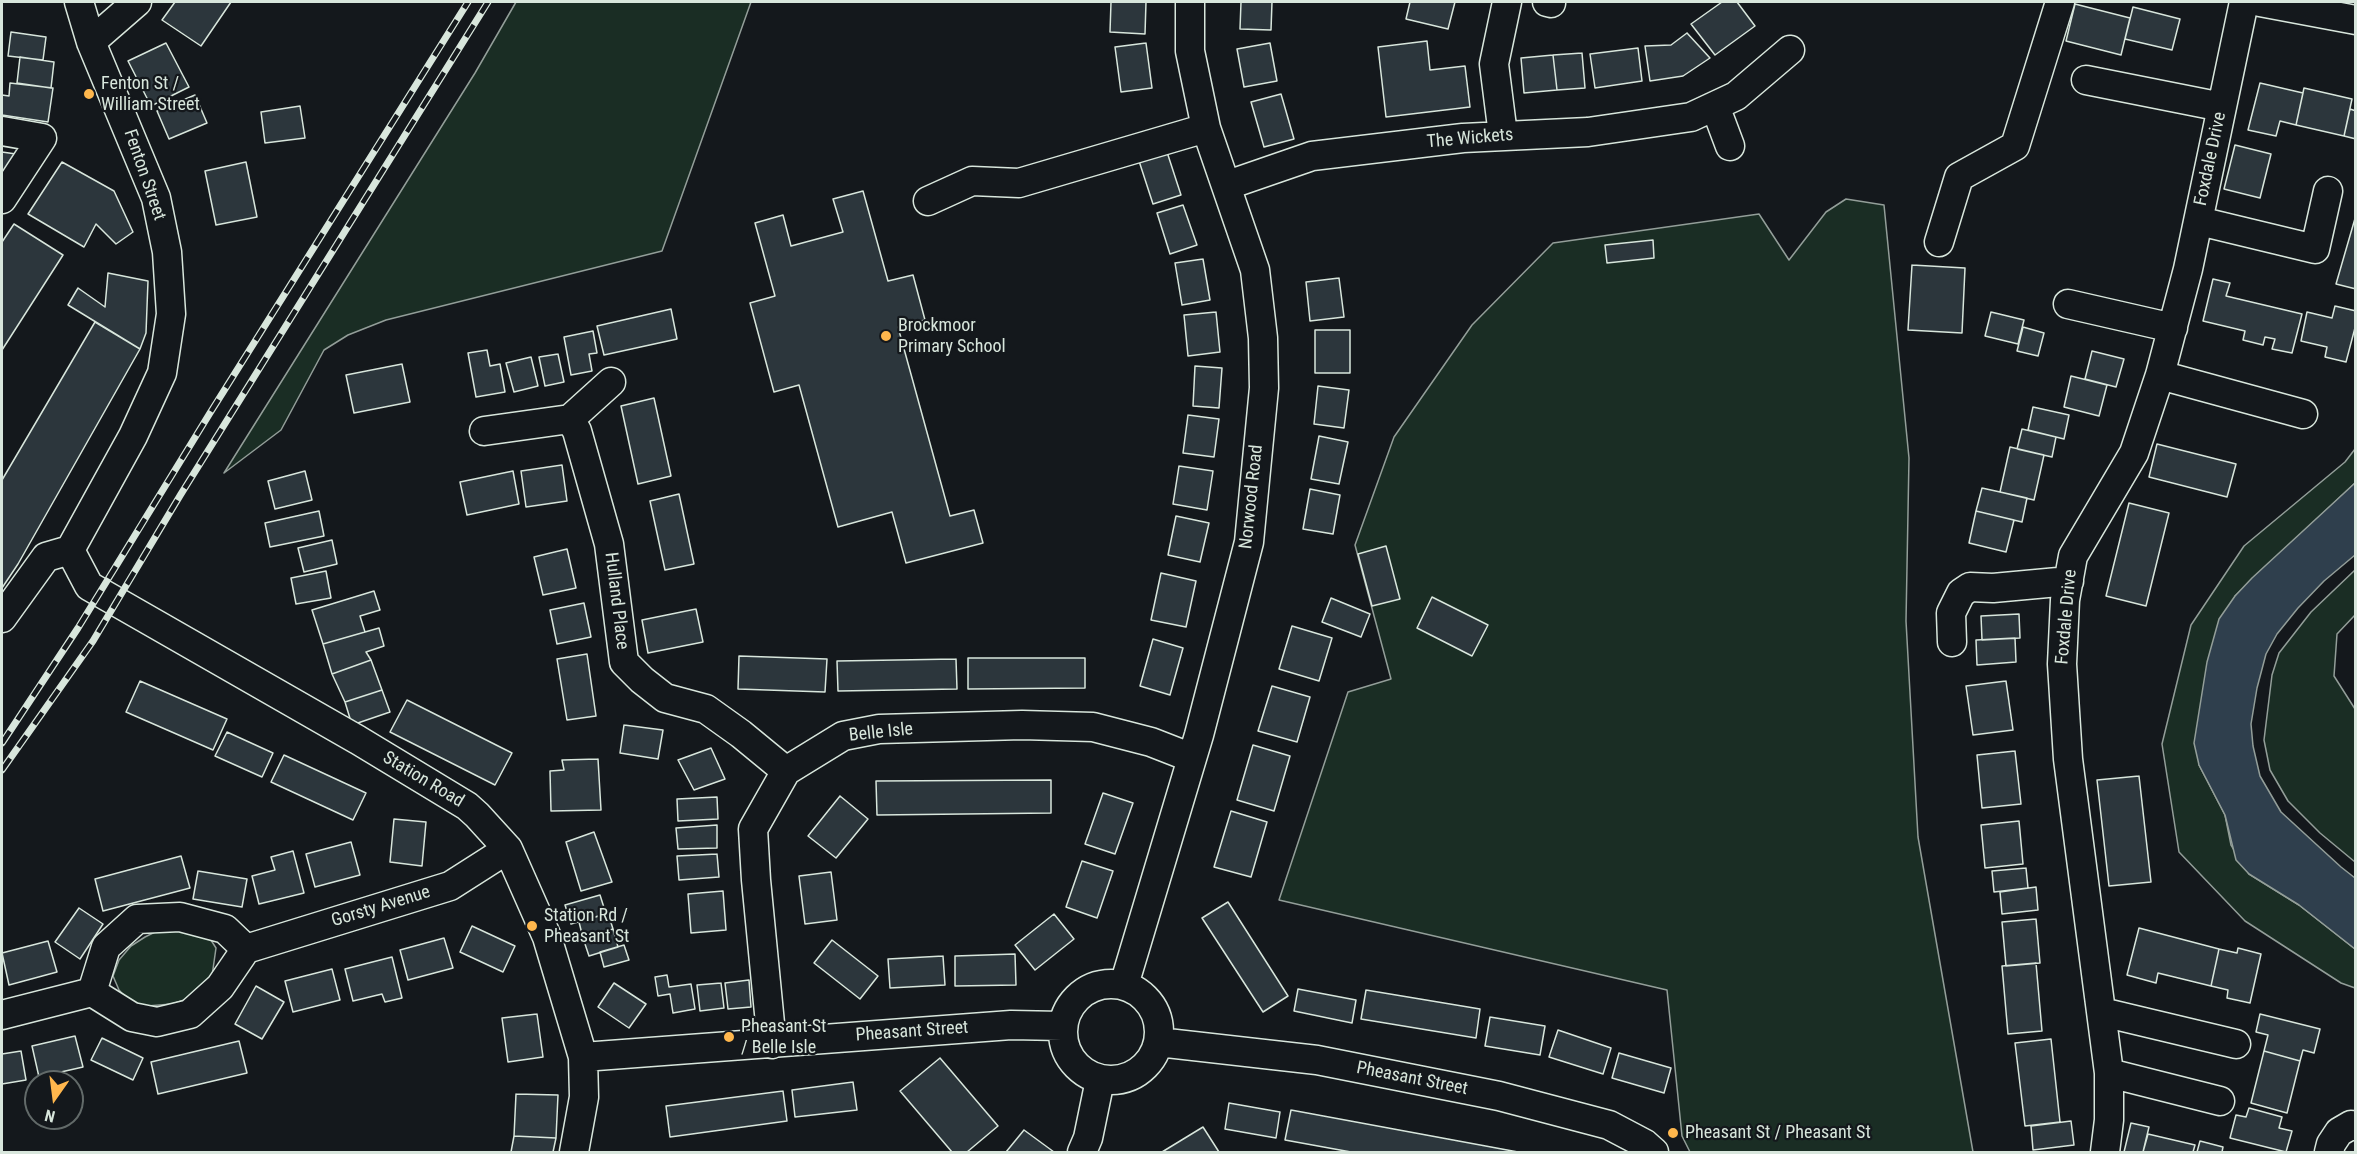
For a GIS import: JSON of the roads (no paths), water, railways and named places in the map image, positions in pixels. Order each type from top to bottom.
[{"type":"street","name":"Fenton Street","points":[[70,550],[133,436],[162,373],[171,314],[167,252],[156,198],[91,42],[79,2]]},
{"type":"street","points":[[91,42],[137,2]]},
{"type":"street","name":"Norwood Road","points":[[1124,985],[1192,758],[1232,614],[1249,542],[1264,388],[1263,338],[1255,270],[1228,185],[1206,128],[1190,51],[1190,2]]},
{"type":"street","points":[[1503,135],[1494,64],[1507,2]]},
{"type":"street","points":[[1938,242],[1959,177],[2015,146],[2060,2]]},
{"type":"street","name":"Foxdale Drive","points":[[2105,1152],[2109,1120],[2109,1074],[2068,759],[2062,664],[2069,581],[2073,556],[2134,453],[2160,375],[2199,221],[2244,2]]},
{"type":"street","points":[[2260,2],[2355,20]]},
{"type":"street","name":"The Wickets","points":[[1228,185],[1312,156],[1503,135],[1588,132],[1691,117],[1736,96],[1790,50]]},
{"type":"street","points":[[2086,80],[2222,107]]},
{"type":"street","points":[[1715,106],[1730,146]]},
{"type":"street","points":[[928,201],[972,182],[1019,183],[1206,128]]},
{"type":"street","points":[[2,131],[42,138],[2,199]]},
{"type":"street","points":[[2199,221],[2315,249],[2328,191]]},
{"type":"street","points":[[2068,304],[2173,328]]},
{"type":"street","points":[[2160,375],[2303,414]]},
{"type":"street","points":[[484,431],[570,419],[611,382]]},
{"type":"street","name":"Hulland Place","points":[[570,419],[577,431],[609,544],[624,662],[665,698],[706,709],[786,771]]},
{"type":"street","points":[[2,618],[46,556],[70,550]]},
{"type":"street","name":"Station Road","points":[[70,550],[89,586],[358,740],[467,806],[508,849],[547,937],[582,1057],[584,1097],[574,1152]]},
{"type":"street","points":[[1952,642],[1951,613],[1961,592],[1971,587],[1993,588],[2069,581]]},
{"type":"street","name":"Belle Isle","points":[[772,1044],[753,829],[786,771],[843,736],[879,729],[1022,725],[1092,727],[1151,742],[1192,758]]},
{"type":"street","name":"Gorsty Avenue","points":[[246,949],[450,886],[508,849]]},
{"type":"street","points":[[2,1015],[92,992],[132,1017],[157,1022],[190,1014],[220,987],[246,949],[225,930],[180,917],[137,919],[106,947],[92,992]]},
{"type":"street","points":[[1108,984],[1124,985],[1142,995],[1155,1012],[1159,1028],[1158,1042],[1149,1062],[1136,1074],[1122,1080],[1100,1080],[1081,1071],[1071,1060],[1064,1044],[1062,1026],[1070,1005],[1084,992],[1108,984]]},
{"type":"street","points":[[2102,1012],[2236,1044]]},
{"type":"street","name":"Pheasant Street","points":[[582,1057],[1011,1025],[1062,1026]]},
{"type":"street","name":"Pheasant Street","points":[[1158,1042],[1317,1060],[1499,1096],[1609,1125],[1645,1143],[1654,1152]]},
{"type":"street","points":[[2109,1074],[2220,1101]]},
{"type":"street","points":[[1082,1152],[1088,1138],[1100,1080]]},
{"type":"street","points":[[2329,1152],[2339,1132],[2351,1125],[2355,1126]]},
{"type":"water","points":[[2355,483],[2355,555],[2324,581],[2277,634],[2266,654],[2251,724],[2260,776],[2281,812],[2355,878],[2355,949],[2299,905],[2249,874],[2236,860],[2225,815],[2199,765],[2194,743],[2207,662],[2219,619],[2235,596],[2252,578]]},
{"type":"railway","points":[[2,743],[78,628],[468,2]]},
{"type":"railway","points":[[2,770],[93,641],[181,494],[488,2]]},
{"type":"place","name":"Fenton St / William Street","points":[[89,94]]},
{"type":"place","name":"Brockmoor Primary School","points":[[886,336]]},
{"type":"place","name":"Station Rd / Pheasant St","points":[[532,926]]},
{"type":"place","name":"Pheasant St / Belle Isle","points":[[729,1037]]},
{"type":"place","name":"Pheasant St / Pheasant St","points":[[1673,1133]]}]
